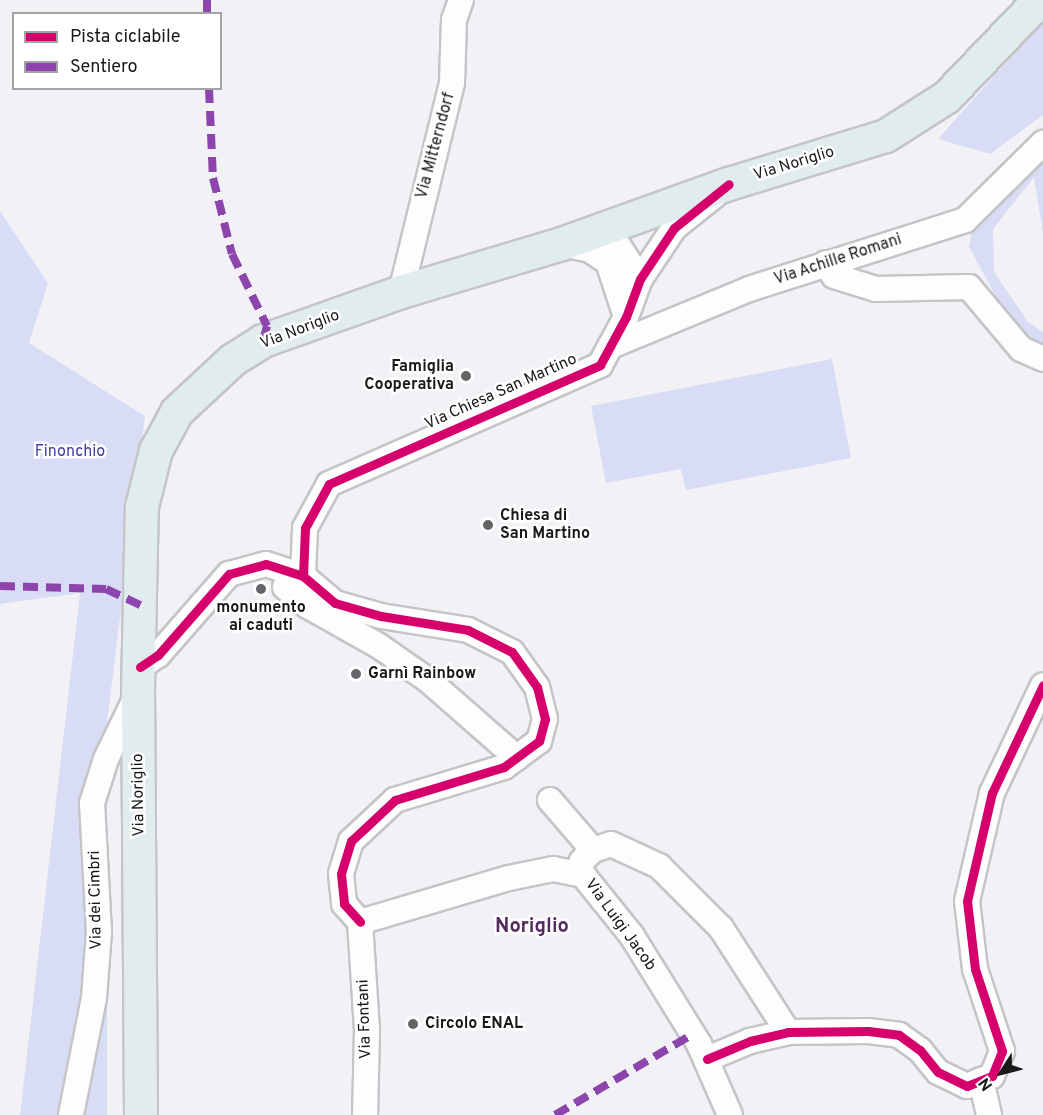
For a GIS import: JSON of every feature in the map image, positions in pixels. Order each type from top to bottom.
[{"type":"main road","name":"Via Noriglio","points":[[141,1115],[139,679],[142,507],[156,451],[177,412],[233,360],[263,341],[401,292],[562,244],[729,184],[886,136],[946,98],[1040,0]]},
{"type":"street","name":"Via Mitterndorf","points":[[401,292],[452,83],[454,20],[461,0]]},
{"type":"street","name":"Via Achille Romani","points":[[611,346],[738,293],[965,220],[1043,143]]},
{"type":"street","name":"Via Chiesa San Martino","points":[[294,581],[305,528],[329,484],[600,365],[626,317],[640,279],[674,228],[729,184]]},
{"type":"street","points":[[607,228],[608,262],[626,317]]},
{"type":"street","points":[[607,228],[640,279]]},
{"type":"street","points":[[562,244],[590,250],[608,262]]},
{"type":"street","points":[[826,263],[834,276],[876,288],[969,286],[1021,349],[1043,359]]},
{"type":"street","points":[[139,679],[229,574],[266,564],[335,603],[381,616],[468,630],[512,652],[537,687],[544,719],[539,741],[504,767],[395,800],[351,841],[341,874],[344,904],[360,922]]},
{"type":"street","points":[[294,581],[308,606],[379,646],[428,680],[517,758]]},
{"type":"street","name":"Via dei Cimbri","points":[[70,1115],[94,998],[99,943],[92,803],[106,759],[139,679]]},
{"type":"street","points":[[707,1059],[742,1043],[788,1032],[868,1031],[899,1035],[920,1050],[938,1072],[967,1086],[992,1076],[1002,1051],[975,969],[967,901],[992,794],[1043,685]]},
{"type":"street","points":[[550,800],[593,850]]},
{"type":"street","points":[[569,872],[593,850],[611,844],[659,866],[721,928],[788,1032]]},
{"type":"street","name":"Via Luigi Jacob","points":[[360,922],[509,878],[553,870],[582,874],[632,936],[707,1059],[730,1115]]},
{"type":"street","name":"Via Fontani","points":[[360,922],[367,1030],[365,1115]]},
{"type":"street","points":[[981,1080],[989,1115]]},
{"type":"green space","points":[[1043,21],[1043,115],[990,154],[938,139]]},
{"type":"green space","points":[[1043,156],[1043,233],[1034,177],[993,229],[994,272],[1028,322],[1043,332],[1043,350],[1027,343],[1009,320],[969,247],[972,230]]},
{"type":"green space","name":"Finonchio","points":[[0,211],[48,283],[29,343],[145,416],[107,722],[107,1115],[20,1115],[80,593],[0,604]]},
{"type":"green space","points":[[832,359],[851,458],[686,490],[681,469],[606,483],[591,406]]},
{"type":"marked path","points":[[207,0],[207,12]]},
{"type":"marked path","points":[[209,90],[213,178],[232,254],[267,326],[263,341]]},
{"type":"marked path","points":[[0,586],[106,589],[140,605]]},
{"type":"marked path","points":[[555,1115],[693,1034]]},
{"type":"cycle path","points":[[303,576],[305,528],[329,484],[600,365],[626,317],[640,279],[674,228],[729,184]]},
{"type":"cycle path","points":[[140,667],[158,655],[229,574],[266,564],[303,576],[335,603],[381,616],[468,630],[512,652],[537,687],[545,719],[539,741],[504,767],[395,800],[351,841],[341,874],[344,904],[360,922]]},
{"type":"cycle path","points":[[707,1059],[750,1041],[788,1032],[868,1031],[899,1035],[920,1050],[938,1072],[967,1086],[992,1076],[1002,1051],[975,969],[967,901],[992,793],[1043,685]]},
{"type":"place","name":"Famiglia Cooperativa","points":[[466,376]]},
{"type":"place","name":"Chiesa di San Martino","points":[[488,525]]},
{"type":"place","name":"monumento ai caduti","points":[[261,589]]},
{"type":"place","name":"Garnì Rainbow","points":[[356,674]]},
{"type":"place","name":"Circolo ENAL","points":[[413,1024]]},
{"type":"district","name":"Noriglio","points":[[532,927]]}]
